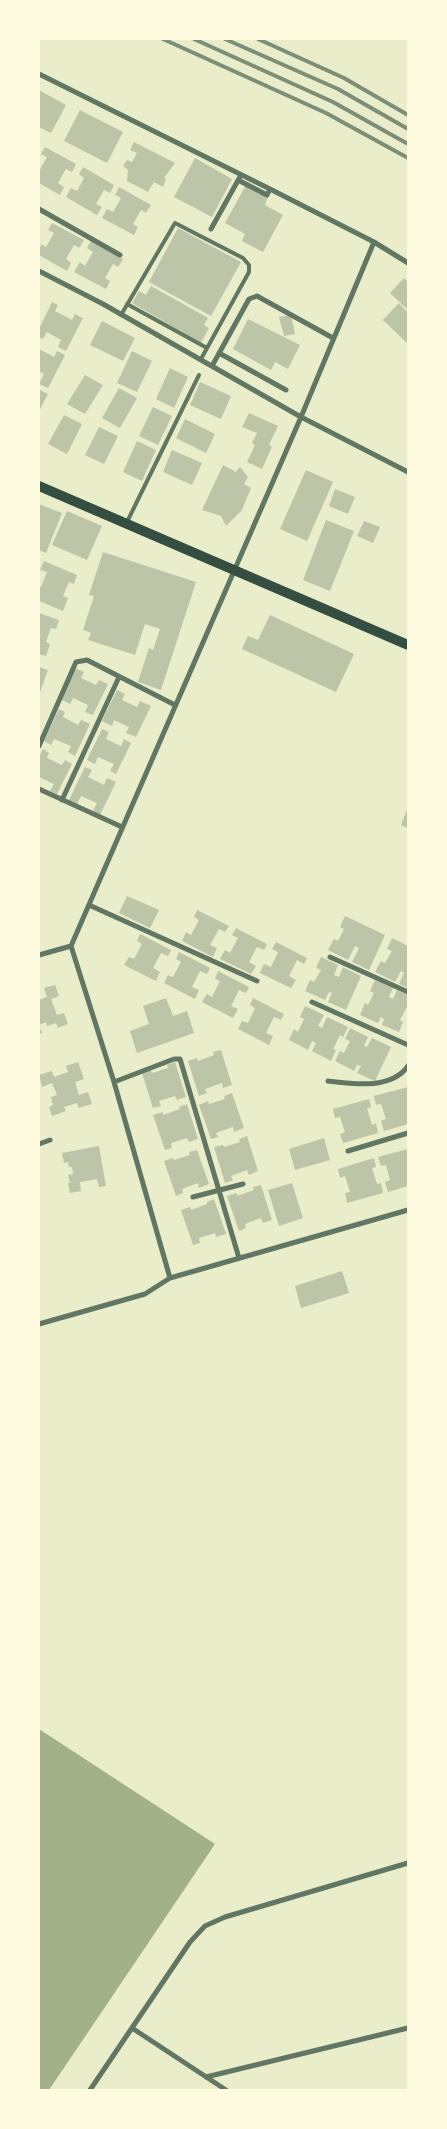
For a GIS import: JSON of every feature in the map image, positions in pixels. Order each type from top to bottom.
[{"type":"main road","points":[[39,486],[408,645]]},
{"type":"street","points":[[39,74],[374,242],[408,263]]},
{"type":"street","points":[[211,229],[241,175]]},
{"type":"street","points":[[238,180],[267,195],[270,189]]},
{"type":"street","points":[[39,209],[120,255]]},
{"type":"street","points":[[170,1278],[114,1082],[71,946],[374,242]]},
{"type":"street","points":[[39,271],[201,359],[300,417],[408,472]]},
{"type":"street","points":[[212,366],[249,299],[253,296],[257,296],[334,338]]},
{"type":"street","points":[[219,353],[286,390]]},
{"type":"street","points":[[39,746],[76,662],[86,660],[175,705]]},
{"type":"street","points":[[62,800],[119,677]]},
{"type":"street","points":[[39,789],[122,827]]},
{"type":"street","points":[[89,905],[257,981]]},
{"type":"street","points":[[39,955],[71,946]]},
{"type":"street","points":[[330,958],[408,992]]},
{"type":"street","points":[[312,1002],[408,1045]]},
{"type":"street","points":[[114,1082],[174,1058],[180,1059],[239,1258]]},
{"type":"street","points":[[328,1081],[371,1084],[400,1075],[408,1066]]},
{"type":"street","points":[[348,1151],[408,1133]]},
{"type":"street","points":[[39,1144],[50,1140]]},
{"type":"street","points":[[193,1197],[243,1184]]},
{"type":"street","points":[[39,1324],[145,1294],[170,1278],[408,1210]]},
{"type":"street","points":[[90,2090],[190,1942],[205,1926],[225,1917],[408,1863]]},
{"type":"street","points":[[132,2028],[226,2090]]},
{"type":"street","points":[[206,2077],[408,2028]]},
{"type":"lane","points":[[122,315],[175,223],[243,258],[250,265],[249,272],[201,359]]},
{"type":"lane","points":[[127,304],[207,348]]},
{"type":"lane","points":[[126,524],[199,375]]},
{"type":"shaded area","points":[[39,1729],[215,1844],[49,2090],[39,2090]]},
{"type":"building","points":[[39,90],[66,105],[51,133],[39,127]]},
{"type":"building","points":[[80,110],[123,132],[107,163],[64,141]]},
{"type":"building","points":[[134,142],[175,163],[164,178],[166,179],[163,187],[154,182],[148,192],[127,181],[128,170],[123,166],[127,160],[132,162],[137,153],[130,150]]},
{"type":"building","points":[[45,147],[76,164],[72,172],[66,169],[58,183],[64,187],[60,195],[39,183],[39,171],[47,157],[41,154]]},
{"type":"building","points":[[195,158],[232,179],[212,217],[174,197]]},
{"type":"building","points":[[83,167],[114,185],[110,193],[104,190],[96,204],[102,207],[97,215],[66,197],[71,188],[77,191],[84,178],[79,174]]},
{"type":"building","points":[[246,185],[268,197],[265,205],[283,215],[263,252],[242,241],[245,234],[225,223]]},
{"type":"building","points":[[119,187],[151,205],[146,213],[141,210],[133,224],[138,227],[134,235],[102,218],[107,209],[113,212],[121,198],[115,195]]},
{"type":"building","points":[[52,223],[84,240],[79,248],[74,245],[66,259],[71,263],[67,271],[39,255],[41,244],[46,247],[54,233],[48,230]]},
{"type":"building","points":[[178,228],[241,262],[211,316],[149,282]]},
{"type":"building","points":[[91,241],[123,259],[118,267],[113,264],[105,278],[110,281],[106,289],[74,272],[80,262],[85,266],[93,252],[87,248]]},
{"type":"building","points":[[404,278],[408,282],[408,310],[390,293]]},
{"type":"building","points":[[151,286],[208,318],[204,325],[209,328],[201,343],[132,303],[139,291],[146,295]]},
{"type":"building","points":[[52,302],[58,305],[55,311],[72,320],[75,314],[83,318],[66,351],[58,347],[61,340],[47,332],[43,339],[39,337],[39,329]]},
{"type":"building","points":[[399,303],[408,313],[408,344],[383,320]]},
{"type":"building","points":[[291,315],[295,334],[284,336],[279,317]]},
{"type":"building","points":[[248,319],[300,345],[288,369],[275,362],[271,370],[233,349]]},
{"type":"building","points":[[102,321],[135,338],[123,361],[90,345]]},
{"type":"building","points":[[39,349],[54,357],[57,351],[65,355],[48,388],[39,384],[44,374],[39,371]]},
{"type":"building","points":[[132,351],[152,361],[137,392],[117,383]]},
{"type":"building","points":[[170,368],[188,377],[174,408],[156,399]]},
{"type":"building","points":[[85,375],[103,385],[85,414],[67,404]]},
{"type":"building","points":[[200,382],[231,396],[221,419],[190,405]]},
{"type":"building","points":[[119,388],[137,398],[120,428],[102,418]]},
{"type":"building","points":[[40,390],[48,394],[39,411],[39,392]]},
{"type":"building","points":[[153,407],[172,416],[158,445],[139,436]]},
{"type":"building","points":[[249,413],[278,426],[269,445],[272,447],[262,469],[247,462],[255,445],[252,443],[257,433],[242,427]]},
{"type":"building","points":[[64,415],[82,424],[67,454],[48,444]]},
{"type":"building","points":[[185,419],[215,434],[206,453],[176,438]]},
{"type":"building","points":[[99,427],[118,436],[104,464],[85,455]]},
{"type":"building","points":[[137,441],[156,450],[142,481],[123,472]]},
{"type":"building","points":[[172,450],[202,463],[192,485],[163,472]]},
{"type":"building","points":[[223,465],[236,472],[240,467],[248,477],[244,484],[251,488],[242,510],[226,526],[221,516],[202,510]]},
{"type":"building","points":[[306,470],[333,482],[307,541],[280,529]]},
{"type":"building","points":[[335,489],[355,497],[348,514],[329,506]]},
{"type":"building","points":[[39,504],[62,513],[46,553],[39,550]]},
{"type":"building","points":[[67,511],[102,526],[87,560],[52,545]]},
{"type":"building","points":[[326,520],[354,531],[330,591],[303,580]]},
{"type":"building","points":[[364,521],[380,527],[373,543],[357,536]]},
{"type":"building","points":[[103,552],[196,582],[161,690],[138,682],[149,648],[153,650],[160,629],[145,624],[135,655],[88,640],[91,633],[83,630],[94,596],[89,595]]},
{"type":"building","points":[[44,561],[77,575],[74,584],[69,582],[63,596],[68,598],[63,611],[39,601],[39,587],[41,587],[47,572],[40,570]]},
{"type":"building","points":[[39,613],[59,620],[56,629],[51,628],[46,642],[50,644],[46,656],[39,654]]},
{"type":"building","points":[[270,615],[354,654],[336,692],[242,649],[248,636],[258,640]]},
{"type":"building","points":[[39,667],[48,670],[39,695]]},
{"type":"building","points":[[75,668],[84,672],[81,678],[96,685],[99,680],[108,684],[93,715],[85,712],[88,705],[73,698],[70,704],[60,699]]},
{"type":"building","points":[[117,690],[125,694],[122,700],[137,707],[140,701],[151,706],[136,737],[126,733],[129,727],[114,720],[112,726],[102,721]]},
{"type":"building","points":[[59,709],[65,712],[63,717],[78,725],[81,720],[90,724],[75,756],[68,752],[71,746],[54,739],[51,745],[44,741]]},
{"type":"building","points":[[102,729],[109,732],[106,739],[121,746],[124,739],[131,743],[116,774],[110,771],[114,764],[98,757],[95,764],[87,760]]},
{"type":"building","points":[[43,749],[49,753],[47,758],[62,765],[65,760],[72,764],[57,794],[50,791],[54,784],[39,777],[39,757]]},
{"type":"building","points":[[85,767],[92,770],[88,777],[104,785],[107,778],[116,782],[100,815],[93,811],[97,803],[81,796],[77,804],[69,800]]},
{"type":"building","points":[[408,807],[408,828],[401,825]]},
{"type":"building","points":[[127,896],[159,910],[150,928],[119,913]]},
{"type":"building","points":[[197,910],[229,926],[225,932],[219,929],[210,945],[217,948],[213,957],[182,941],[186,932],[191,935],[199,920],[194,917]]},
{"type":"building","points":[[345,916],[385,935],[369,970],[352,962],[359,948],[355,946],[348,960],[328,950],[334,939],[338,941],[344,929],[340,927]]},
{"type":"building","points":[[236,928],[267,944],[264,950],[257,947],[249,962],[256,966],[251,974],[220,959],[225,950],[230,953],[238,938],[232,935]]},
{"type":"building","points":[[140,934],[171,950],[168,956],[161,953],[153,968],[160,972],[156,981],[124,965],[129,957],[134,959],[142,944],[137,941]]},
{"type":"building","points":[[392,938],[408,946],[408,988],[399,984],[404,973],[401,971],[395,982],[375,972],[381,961],[385,963],[392,951],[387,949]]},
{"type":"building","points":[[276,942],[307,958],[304,964],[297,960],[289,976],[296,980],[291,988],[260,973],[264,964],[271,967],[278,952],[272,949]]},
{"type":"building","points":[[179,952],[210,968],[207,974],[200,971],[192,987],[199,990],[195,999],[164,983],[168,975],[173,977],[181,962],[176,959]]},
{"type":"building","points":[[321,957],[338,965],[334,975],[339,977],[343,967],[361,976],[346,1010],[328,1002],[332,993],[329,992],[325,1000],[305,991],[310,980],[314,982],[321,970],[316,968]]},
{"type":"building","points":[[218,971],[249,987],[246,993],[239,990],[231,1006],[238,1009],[233,1018],[202,1002],[207,994],[212,997],[220,981],[215,979]]},
{"type":"building","points":[[375,980],[393,988],[389,997],[393,999],[397,990],[408,995],[408,1007],[400,1020],[403,1022],[399,1032],[382,1025],[384,1019],[381,1017],[378,1023],[360,1015],[365,1003],[368,1005],[374,993],[370,991]]},
{"type":"building","points":[[55,985],[59,996],[51,999],[57,1015],[64,1013],[68,1024],[58,1028],[56,1023],[47,1026],[46,1022],[39,1025],[39,1000],[47,997],[44,988]]},
{"type":"building","points":[[166,998],[173,1016],[187,1011],[194,1033],[137,1053],[130,1031],[149,1024],[143,1006]]},
{"type":"building","points":[[253,998],[284,1014],[281,1020],[274,1017],[266,1033],[273,1036],[269,1045],[238,1029],[242,1021],[248,1023],[255,1008],[250,1005]]},
{"type":"building","points":[[305,1006],[324,1015],[318,1026],[322,1028],[327,1017],[348,1027],[343,1037],[340,1035],[333,1049],[336,1050],[331,1061],[312,1051],[316,1043],[312,1041],[308,1050],[289,1040],[294,1029],[298,1032],[304,1019],[300,1017]]},
{"type":"building","points":[[350,1028],[368,1037],[364,1046],[367,1047],[372,1038],[391,1047],[375,1081],[357,1073],[361,1066],[357,1065],[354,1071],[335,1061],[340,1051],[344,1053],[350,1041],[345,1039]]},
{"type":"building","points":[[221,1050],[232,1085],[223,1088],[222,1083],[205,1089],[207,1093],[199,1096],[188,1061],[197,1058],[198,1061],[214,1055],[213,1052]]},
{"type":"building","points":[[78,1062],[84,1079],[75,1082],[79,1095],[88,1092],[92,1104],[79,1108],[77,1103],[64,1107],[66,1111],[52,1116],[49,1107],[53,1105],[51,1097],[57,1095],[52,1083],[42,1087],[39,1075],[52,1071],[54,1077],[68,1072],[66,1066]]},
{"type":"building","points":[[175,1062],[186,1097],[177,1100],[175,1096],[159,1101],[161,1106],[153,1108],[142,1073],[151,1070],[152,1073],[168,1068],[167,1065]]},
{"type":"building","points":[[408,1087],[408,1124],[384,1131],[381,1121],[386,1119],[381,1104],[376,1105],[374,1096]]},
{"type":"building","points":[[232,1093],[244,1128],[234,1132],[233,1127],[216,1133],[218,1137],[211,1139],[199,1105],[208,1101],[209,1104],[225,1099],[224,1096]]},
{"type":"building","points":[[369,1099],[371,1107],[367,1108],[372,1125],[376,1123],[378,1133],[343,1143],[340,1134],[345,1132],[340,1117],[335,1118],[333,1109]]},
{"type":"building","points":[[187,1104],[198,1139],[189,1142],[187,1138],[171,1143],[172,1148],[165,1150],[153,1115],[163,1112],[163,1115],[180,1109],[179,1107]]},
{"type":"building","points":[[247,1136],[258,1171],[249,1175],[247,1170],[231,1176],[233,1180],[225,1183],[214,1147],[223,1145],[224,1147],[240,1142],[239,1139]]},
{"type":"building","points":[[324,1138],[330,1160],[295,1170],[289,1149]]},
{"type":"building","points":[[99,1146],[106,1186],[99,1187],[97,1179],[80,1182],[81,1191],[70,1193],[68,1175],[73,1174],[72,1167],[69,1167],[68,1162],[64,1163],[62,1153]]},
{"type":"building","points":[[408,1149],[408,1186],[388,1192],[385,1182],[390,1180],[386,1165],[381,1166],[378,1157]]},
{"type":"building","points":[[197,1150],[209,1184],[199,1188],[198,1183],[182,1189],[183,1193],[176,1196],[164,1161],[190,1155],[189,1152]]},
{"type":"building","points":[[374,1158],[376,1167],[372,1168],[377,1184],[381,1183],[383,1193],[347,1203],[345,1193],[350,1192],[345,1176],[340,1178],[338,1169]]},
{"type":"building","points":[[292,1183],[303,1218],[279,1226],[268,1190]]},
{"type":"building","points":[[261,1185],[272,1220],[263,1223],[261,1218],[245,1224],[246,1228],[239,1231],[227,1196],[237,1193],[237,1196],[254,1190],[253,1187]]},
{"type":"building","points":[[214,1199],[226,1234],[216,1237],[215,1233],[199,1238],[200,1243],[193,1245],[181,1210],[190,1207],[191,1210]]},
{"type":"building","points":[[342,1271],[349,1293],[301,1308],[295,1286]]},
{"type":"railway","points":[[163,39],[326,113],[408,158]]},
{"type":"railway","points":[[194,39],[333,102],[408,144]]},
{"type":"railway","points":[[225,39],[338,89],[408,129]]},
{"type":"railway","points":[[258,39],[344,78],[408,115]]}]
